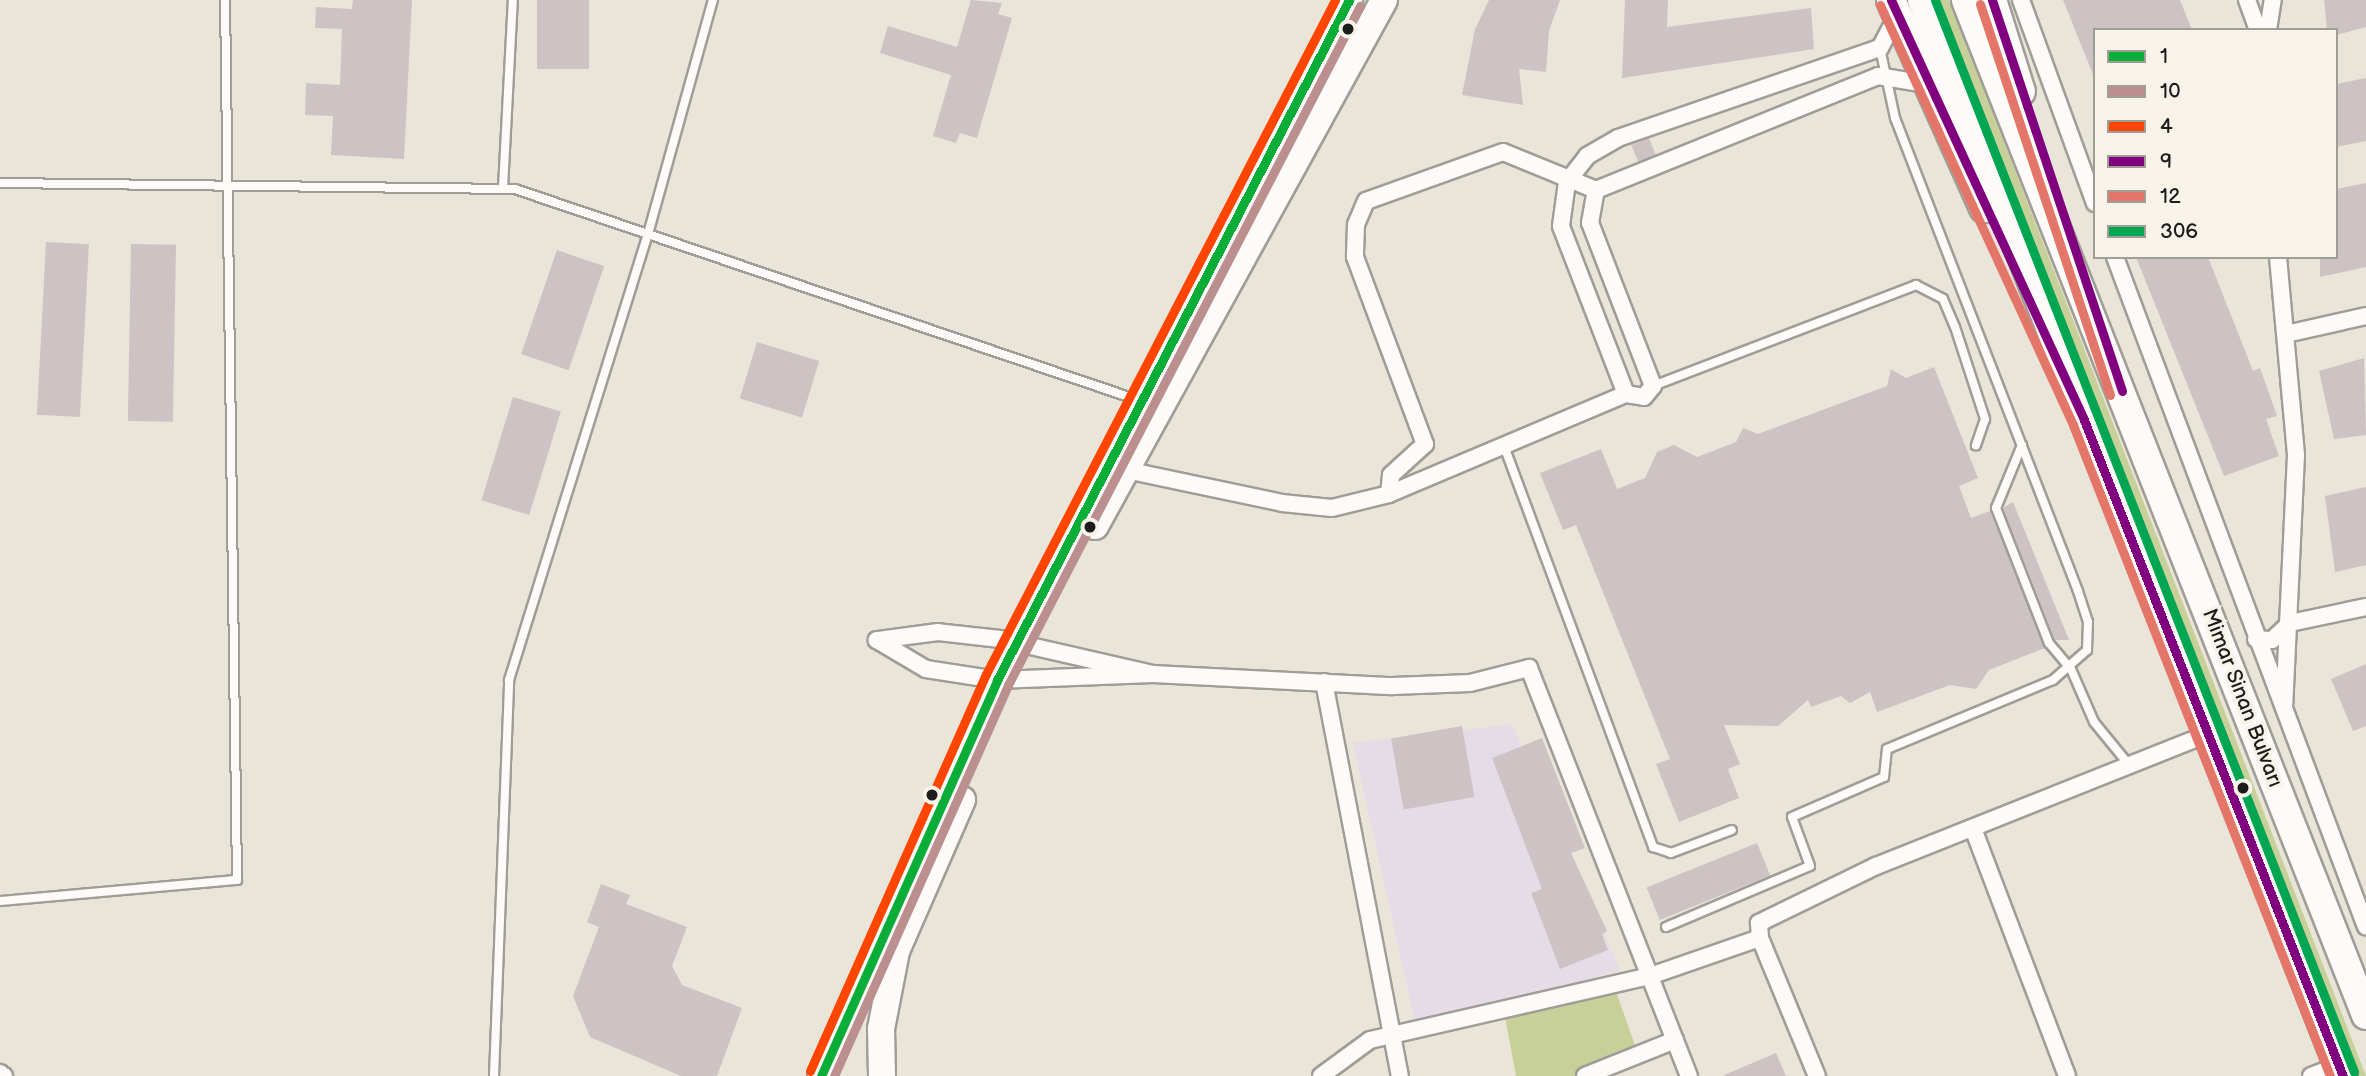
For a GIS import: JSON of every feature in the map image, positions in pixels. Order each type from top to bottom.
[{"type":"highway","points":[[1922,0],[2084,420],[2341,1071]]},
{"type":"highway","points":[[1966,0],[2118,380]]},
{"type":"highway","points":[[1992,0],[2118,380]]},
{"type":"highway","points":[[1894,8],[1926,85],[2084,420]]},
{"type":"highway","name":"Mimar Sinan Bulvarı","points":[[2118,380],[2366,1016]]},
{"type":"main road","points":[[822,1075],[1139,400],[1349,0]]},
{"type":"main road","points":[[1024,644],[1126,470],[1384,0]]},
{"type":"main road","points":[[882,1074],[881,1030],[896,951],[1006,680]]},
{"type":"street","points":[[2021,0],[2093,198]]},
{"type":"street","points":[[2247,0],[2257,28]]},
{"type":"street","points":[[2268,28],[2273,0]]},
{"type":"street","points":[[1626,394],[1562,226],[1567,182],[1587,156],[1618,138],[1880,48],[1894,8]]},
{"type":"street","points":[[1389,494],[1391,475],[1425,444],[1355,257],[1356,225],[1366,201],[1503,152],[1567,182],[1596,190],[1885,76],[1926,85]]},
{"type":"street","points":[[1126,470],[1217,494],[1332,508],[1389,494],[1626,394],[1644,397],[1654,386],[1590,223],[1596,190]]},
{"type":"street","points":[[2116,259],[2283,712],[2358,884],[2366,927]]},
{"type":"street","points":[[2278,259],[2296,455],[2290,623],[2283,712]]},
{"type":"street","points":[[2286,334],[2366,316]]},
{"type":"street","points":[[2256,639],[2272,640],[2290,623],[2366,607]]},
{"type":"street","points":[[1153,674],[1024,644],[939,632],[877,640],[926,669],[1006,680],[1153,674],[1324,682],[1470,683],[1529,668],[1689,1076]]},
{"type":"street","points":[[1324,682],[1394,1033],[1400,1076]]},
{"type":"street","points":[[1817,1076],[1760,938],[1759,923],[1876,866],[1974,831],[2207,734]]},
{"type":"street","points":[[1974,831],[2067,1076]]},
{"type":"street","points":[[1321,1076],[1370,1040],[1650,976],[1760,938]]},
{"type":"street","points":[[1585,1076],[1675,1040]]},
{"type":"street","points":[[2311,1076],[2341,1071]]},
{"type":"lane","points":[[0,901],[237,880],[230,181],[225,0]]},
{"type":"lane","points":[[503,188],[513,0]]},
{"type":"lane","points":[[494,1076],[509,680],[648,233],[713,0]]},
{"type":"lane","points":[[1666,926],[1810,866],[1792,817],[1884,777],[1887,749],[2071,669],[2087,650],[2088,622],[1885,76],[1880,48]]},
{"type":"lane","points":[[0,183],[230,181],[503,188],[648,233],[1139,400]]},
{"type":"lane","points":[[1654,386],[1916,285],[1943,299],[1955,327],[1985,419],[1976,445]]},
{"type":"lane","points":[[2023,443],[2020,464],[2000,490],[1996,508],[2049,643],[2071,669],[2094,722],[2130,766]]},
{"type":"lane","points":[[1504,446],[1653,847],[1671,853],[1732,830]]},
{"type":"shaded area","points":[[1512,724],[1620,970],[1417,1031],[1353,743]]},
{"type":"green space","points":[[1936,0],[1949,0],[2366,1076],[2356,1076]]},
{"type":"green space","points":[[1613,983],[1637,1051],[1576,1076],[1516,1076],[1505,1017]]},
{"type":"building","points":[[353,0],[412,0],[404,159],[331,155],[333,116],[305,115],[306,83],[340,85],[342,29],[315,28],[316,7],[352,9]]},
{"type":"building","points":[[537,0],[589,0],[589,69],[537,69]]},
{"type":"building","points":[[971,0],[1002,3],[998,14],[1012,18],[977,138],[960,133],[956,143],[933,136],[951,75],[880,53],[888,26],[957,47]]},
{"type":"building","points":[[1489,0],[1560,0],[1549,31],[1546,72],[1519,69],[1523,105],[1462,95],[1475,29]]},
{"type":"building","points":[[1625,0],[1668,0],[1667,27],[1811,8],[1814,49],[1622,78]]},
{"type":"building","points":[[2063,0],[2180,0],[2191,28],[2093,28],[2093,75]]},
{"type":"building","points":[[2324,0],[2366,0],[2366,27],[2338,34],[2338,28],[2327,28]]},
{"type":"building","points":[[2366,78],[2366,141],[2338,147],[2338,84]]},
{"type":"building","points":[[1649,138],[1656,155],[1638,162],[1631,145]]},
{"type":"building","points":[[2366,183],[2366,267],[2320,277],[2320,259],[2338,259],[2338,189]]},
{"type":"building","points":[[46,242],[89,244],[80,417],[37,415]]},
{"type":"building","points":[[131,244],[176,245],[173,422],[128,421]]},
{"type":"building","points":[[557,250],[604,266],[568,370],[521,354]]},
{"type":"building","points":[[2137,259],[2209,259],[2253,371],[2260,368],[2277,416],[2266,419],[2279,456],[2224,476]]},
{"type":"building","points":[[757,342],[819,361],[802,417],[740,398]]},
{"type":"building","points":[[2364,358],[2366,435],[2334,439],[2319,371]]},
{"type":"building","points":[[1934,367],[1978,478],[1959,486],[1971,518],[1990,511],[2045,648],[1989,670],[1976,689],[1950,685],[1877,712],[1870,692],[1850,703],[1841,696],[1811,707],[1808,700],[1778,726],[1724,725],[1740,764],[1728,769],[1739,798],[1679,822],[1656,764],[1670,759],[1576,525],[1563,530],[1540,473],[1601,449],[1617,489],[1645,478],[1657,452],[1674,445],[1697,457],[1736,442],[1743,428],[1758,434],[1887,386],[1891,369],[1906,378]]},
{"type":"building","points":[[513,397],[561,412],[529,515],[481,500]]},
{"type":"building","points":[[2366,487],[2366,565],[2335,572],[2325,496]]},
{"type":"building","points":[[2013,502],[2069,640],[2055,640],[2003,508]]},
{"type":"building","points":[[2366,664],[2366,726],[2353,731],[2331,679]]},
{"type":"building","points":[[1462,726],[1475,797],[1404,809],[1391,739]]},
{"type":"building","points":[[1542,738],[1585,848],[1571,853],[1607,931],[1602,934],[1608,950],[1560,969],[1531,893],[1542,889],[1492,758]]},
{"type":"building","points":[[1757,843],[1770,875],[1660,920],[1647,888]]},
{"type":"building","points":[[601,884],[630,895],[626,904],[687,927],[672,966],[682,985],[742,1008],[717,1076],[681,1076],[590,1037],[573,996],[599,927],[587,922]]},
{"type":"building","points":[[1776,1053],[1786,1076],[1722,1076]]},
{"type":"transit line","name":"4","points":[[810,1071],[986,674],[1335,0]]},
{"type":"transit line","name":"1","points":[[821,1076],[997,680],[1349,0]]},
{"type":"transit line","name":"9","points":[[1891,0],[2084,420],[2343,1076]]},
{"type":"transit line","name":"306","points":[[1935,0],[2354,1072]]},
{"type":"transit line","name":"9","points":[[1992,0],[2122,391]]},
{"type":"transit line","name":"12","points":[[1980,4],[2110,395]]},
{"type":"transit line","name":"12","points":[[1880,5],[2073,425],[2330,1076]]},
{"type":"transit line","name":"10","points":[[834,1076],[1008,685],[1360,6]]}]
